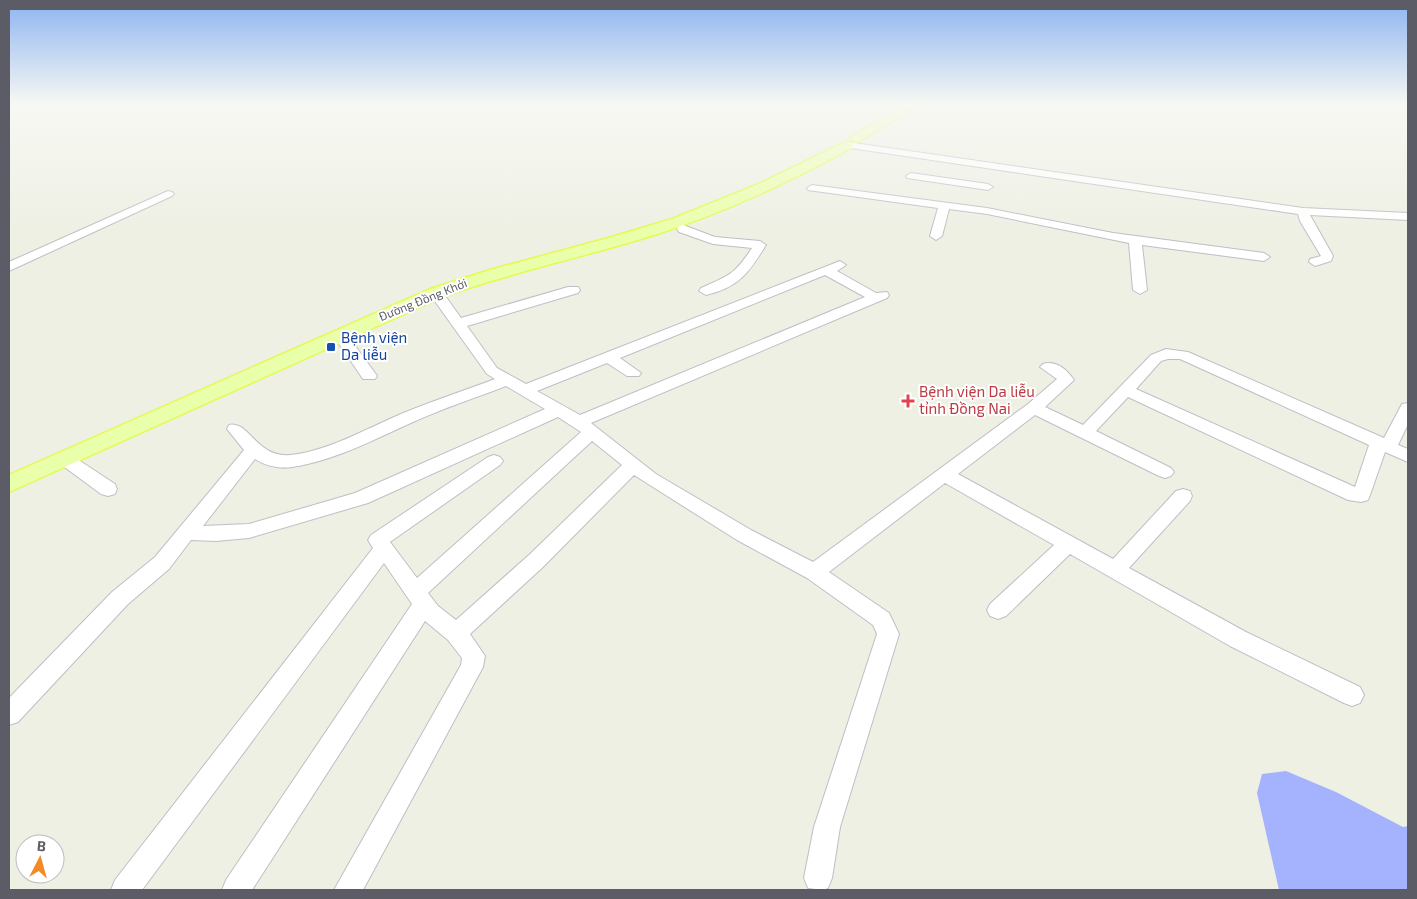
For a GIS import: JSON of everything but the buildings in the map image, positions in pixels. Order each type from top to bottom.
[{"type":"main road","name":"Đường Đồng Khởi","points":[[9,484],[436,293],[495,272],[677,222],[809,166],[843,147]]},
{"type":"street","points":[[884,147],[1303,211],[1408,218]]},
{"type":"street","points":[[911,176],[988,187]]},
{"type":"street","points":[[812,188],[945,205],[1135,240],[1264,257]]},
{"type":"street","points":[[9,266],[168,194]]},
{"type":"street","points":[[936,236],[945,205]]},
{"type":"street","points":[[1303,211],[1306,221],[1327,256],[1327,258],[1315,262]]},
{"type":"street","points":[[683,229],[722,242],[760,246],[742,272],[734,278],[706,291]]},
{"type":"street","points":[[1135,240],[1140,290]]},
{"type":"street","points":[[236,890],[420,598],[586,427],[879,296],[833,268],[525,390]]},
{"type":"street","points":[[458,324],[573,290]]},
{"type":"street","points":[[436,293],[492,372],[586,427],[650,478],[744,535],[814,572],[881,620],[888,634],[827,827],[818,878]]},
{"type":"street","points":[[340,335],[370,376]]},
{"type":"street","points":[[1085,433],[1156,358],[1166,354],[1183,355],[1408,456]]},
{"type":"street","points":[[609,357],[633,373]]},
{"type":"street","points":[[814,572],[1034,408],[1066,380],[1061,373],[1048,367]]},
{"type":"street","points":[[235,430],[253,450],[265,458],[277,461],[295,461],[317,456],[422,412],[507,380]]},
{"type":"street","points":[[1125,390],[1355,495],[1361,494],[1384,445],[1408,408]]},
{"type":"street","points":[[1034,408],[1165,472]]},
{"type":"street","points":[[187,533],[216,534],[249,531],[361,498],[558,410]]},
{"type":"street","points":[[9,714],[120,598],[162,562],[253,450]]},
{"type":"street","points":[[65,459],[108,489]]},
{"type":"street","points":[[348,890],[472,667],[474,656],[456,633],[430,612],[378,541],[381,536],[494,461]]},
{"type":"street","points":[[456,633],[536,561],[633,464]]},
{"type":"street","points":[[945,475],[1238,639],[1352,695]]},
{"type":"street","points":[[1115,570],[1183,496]]},
{"type":"street","points":[[998,610],[1068,544]]},
{"type":"street","points":[[125,890],[383,548]]},
{"type":"water","points":[[1286,771],[1336,792],[1403,827],[1408,826],[1408,890],[1279,890],[1257,793],[1262,774]]},
{"type":"place","name":"Bệnh viện Da liễu","points":[[331,347]]},
{"type":"place","name":"Bệnh viện Da liễu tỉnh Đồng Nai","points":[[908,401]]}]
